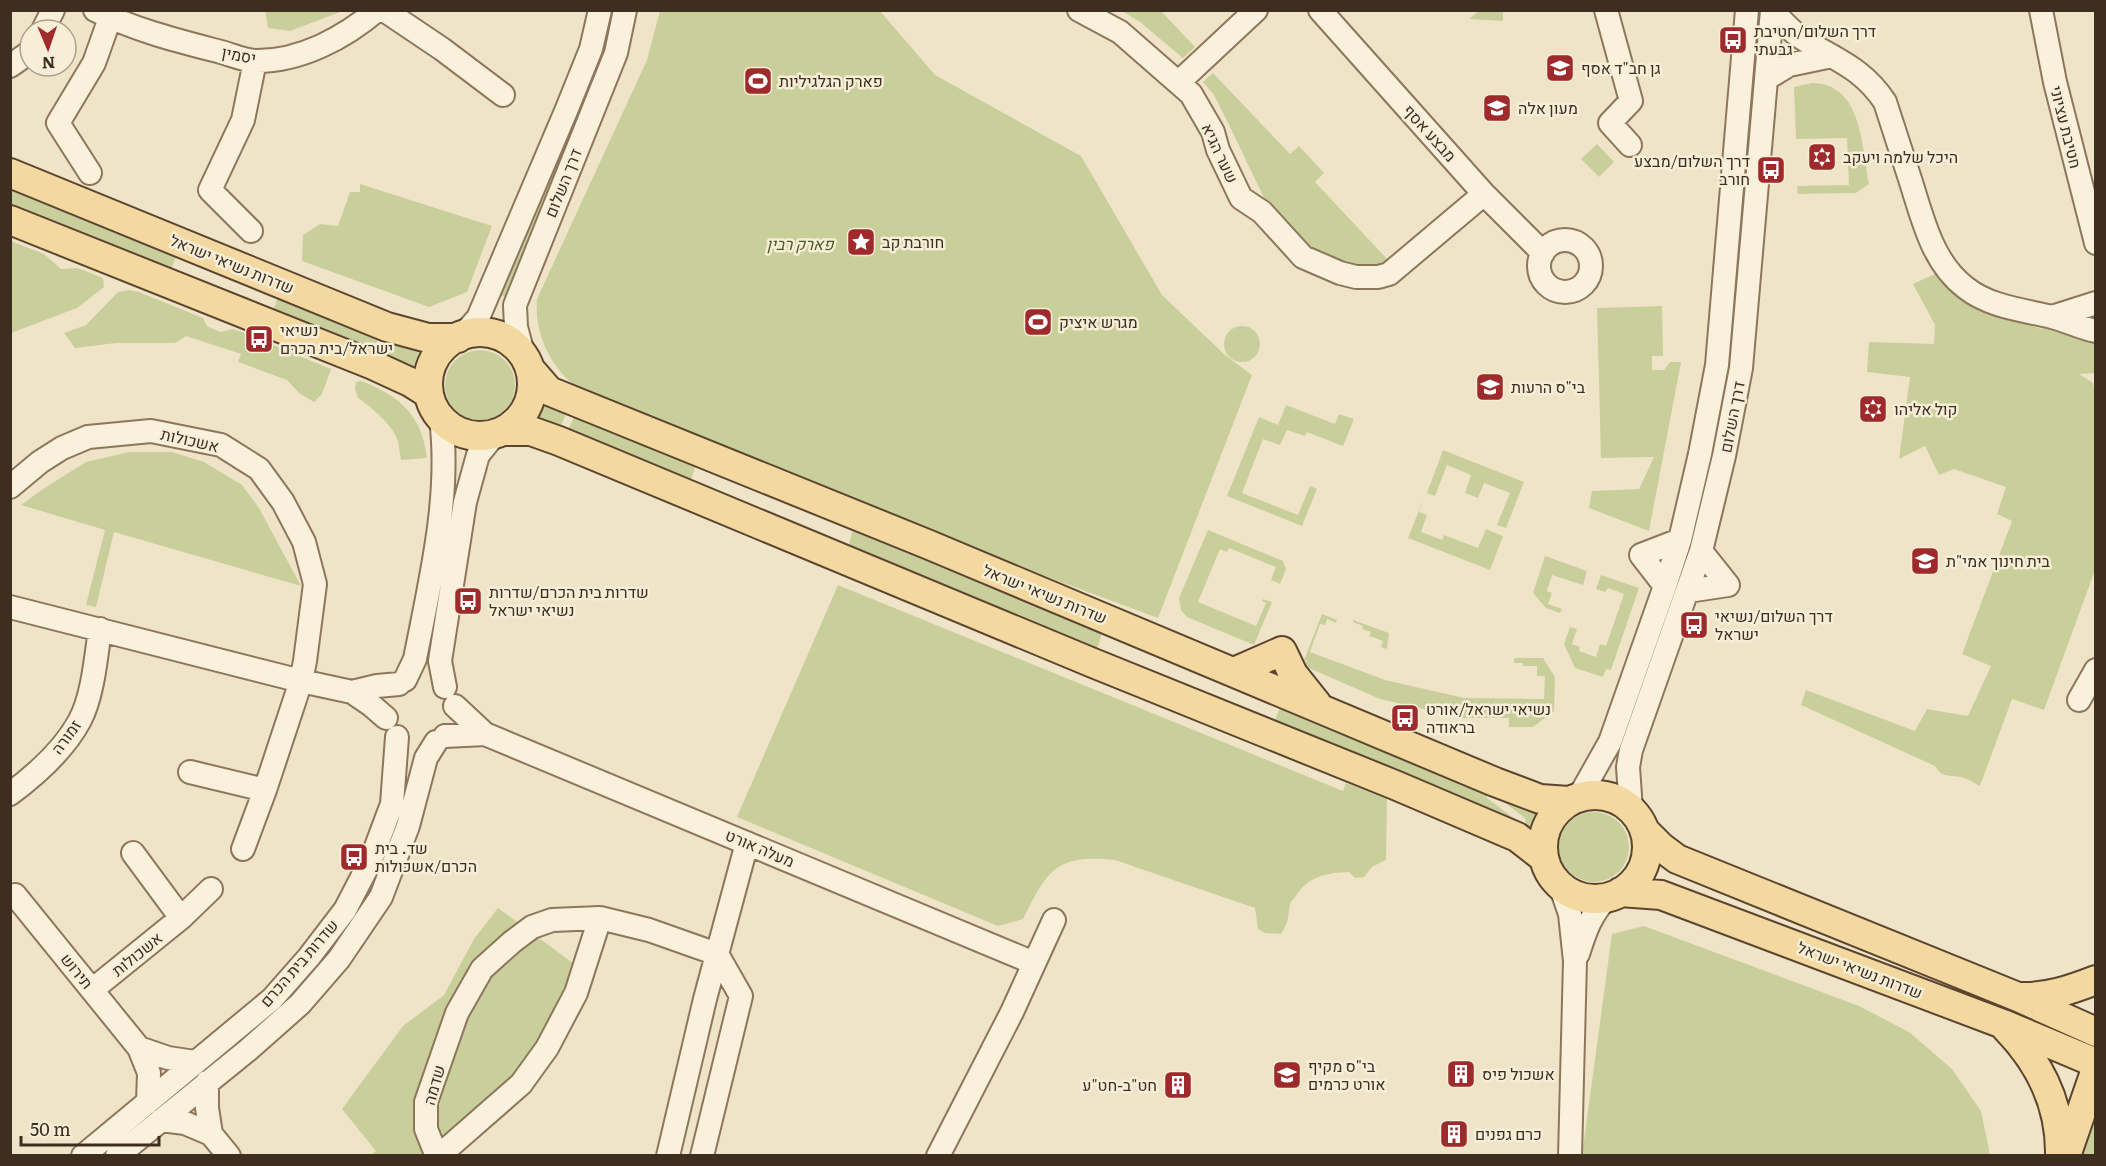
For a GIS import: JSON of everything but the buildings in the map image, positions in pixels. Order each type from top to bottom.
[{"type":"main road","name":"שדרות נשיאי ישראל","points":[[10,173],[387,327],[428,338],[460,337]]},
{"type":"main road","points":[[10,220],[373,365],[410,382],[459,431],[471,435],[531,431],[559,441],[1093,663],[1395,785],[1517,837],[1544,858]]},
{"type":"main road","points":[[435,406],[429,376],[435,359],[447,345],[460,337],[479,332],[506,339],[516,347],[527,363],[531,388],[527,406],[520,417],[498,432]]},
{"type":"main road","name":"שדרות נשיאי ישראל","points":[[527,363],[549,391],[1521,792],[1540,798],[1574,799]]},
{"type":"main road","points":[[1234,672],[1282,651],[1293,674],[1320,708]]},
{"type":"main road","points":[[1600,795],[1613,798],[1638,820],[1647,845],[1643,866],[1631,884],[1614,894],[1591,898],[1580,897],[1560,885],[1552,877],[1544,858],[1542,844],[1548,822],[1554,813],[1574,799],[1600,795]]},
{"type":"main road","name":"שדרות נשיאי ישראל","points":[[1638,820],[1661,847],[1677,859],[2018,997],[2096,1032]]},
{"type":"main road","name":"שדרות נשיאי ישראל","points":[[1614,894],[1661,895],[2003,1024],[2096,1063]]},
{"type":"main road","points":[[2018,997],[2047,996],[2066,992],[2096,980]]},
{"type":"main road","points":[[2003,1024],[2026,1048],[2055,1106],[2060,1155]]},
{"type":"main road","points":[[2066,1155],[2096,1069]]},
{"type":"street","name":"יסמין","points":[[102,14],[180,42],[255,61],[300,55],[363,22],[377,10]]},
{"type":"street","points":[[384,10],[503,95]]},
{"type":"street","name":"דרך השלום","points":[[460,337],[478,318],[591,49],[600,10]]},
{"type":"street","name":"דרך השלום","points":[[527,363],[516,327],[515,305],[616,53],[625,10]]},
{"type":"street","name":"שער הגיא","points":[[1079,10],[1120,32],[1191,94],[1213,132],[1218,150],[1241,198],[1262,212],[1303,257],[1340,273],[1356,277],[1371,278],[1389,274],[1484,194]]},
{"type":"street","points":[[1179,82],[1256,10]]},
{"type":"street","name":"מבצע אסף","points":[[1320,10],[1484,194],[1543,253]]},
{"type":"street","points":[[1606,10],[1631,101],[1610,123],[1630,145]]},
{"type":"street","name":"דרך השלום","points":[[1574,799],[1610,742],[1680,540],[1700,454],[1717,365],[1747,10]]},
{"type":"street","name":"חטיבת עציוני","points":[[2041,10],[2060,103],[2096,243]]},
{"type":"street","points":[[1772,11],[1796,34],[1862,75],[1874,86],[1885,102],[1927,231],[1937,254],[1953,277],[1967,289],[1991,301],[2096,331]]},
{"type":"street","name":"דרך השלום","points":[[1638,820],[1628,767],[1701,551],[1724,456],[1741,368],[1772,11]]},
{"type":"street","points":[[90,172],[58,123],[94,63],[102,14]]},
{"type":"street","points":[[1766,79],[1789,65],[1832,56]]},
{"type":"street","points":[[251,231],[210,190],[243,120],[255,61]]},
{"type":"street","points":[[2052,317],[2096,303]]},
{"type":"street","points":[[391,727],[386,706],[389,696],[402,682],[415,659],[443,499],[444,442],[435,406]]},
{"type":"street","name":"אשכולות","points":[[10,487],[40,462],[62,448],[88,437],[150,431],[221,445],[259,469],[284,502],[304,542],[315,584],[306,661],[265,790],[243,849]]},
{"type":"street","points":[[10,607],[300,681],[352,692],[371,705],[391,727],[416,746],[426,745],[440,739],[451,727],[454,717],[440,661],[465,502],[478,455],[498,432]]},
{"type":"street","points":[[1665,586],[1641,555],[1680,540]]},
{"type":"street","points":[[1688,591],[1728,585],[1701,551]]},
{"type":"street","name":"זמורה","points":[[10,794],[36,774],[65,742],[81,719],[95,666],[100,629]]},
{"type":"street","points":[[2079,700],[2096,670]]},
{"type":"street","points":[[352,692],[402,682],[415,677],[426,677],[437,681],[450,697]]},
{"type":"street","name":"מעלה אורט","points":[[450,697],[485,734],[1034,963]]},
{"type":"street","name":"שדרות בית הכרם","points":[[82,1155],[272,999],[309,957],[345,910],[371,860],[392,804],[391,727]]},
{"type":"street","name":"מעלה אורט","points":[[440,739],[485,734]]},
{"type":"street","name":"שדרות בית הכרם","points":[[117,1155],[248,1050],[300,1004],[339,958],[381,897],[408,826],[426,758],[440,739]]},
{"type":"street","points":[[190,772],[265,790]]},
{"type":"street","points":[[668,1155],[717,954],[747,843]]},
{"type":"street","points":[[133,853],[181,918]]},
{"type":"street","points":[[1560,885],[1570,914],[1575,961],[1570,1155]]},
{"type":"street","name":"אשכולות","points":[[92,990],[181,918],[211,889]]},
{"type":"street","points":[[1575,961],[1590,918],[1597,907],[1614,894]]},
{"type":"street","name":"תירוש","points":[[15,895],[139,1048]]},
{"type":"street","name":"שדמה","points":[[600,918],[576,993],[547,1048],[521,1084],[441,1154],[436,1154],[426,1129],[426,1102],[457,1013],[482,969],[532,927],[552,920],[600,918],[649,930],[717,954]]},
{"type":"street","points":[[938,1155],[1012,1012],[1054,920]]},
{"type":"street","points":[[702,1155],[741,996],[717,954]]},
{"type":"street","points":[[139,1048],[168,1058],[195,1062]]},
{"type":"street","points":[[139,1048],[149,1073],[148,1101]]},
{"type":"street","points":[[207,1082],[207,1108],[211,1134]]},
{"type":"street","points":[[161,1120],[185,1123],[211,1134],[229,1155]]},
{"type":"green space","points":[[265,10],[343,11],[290,31],[268,28]]},
{"type":"green space","points":[[608,11],[617,11],[608,49],[507,298],[498,294]]},
{"type":"green space","name":"פארק רבין","points":[[660,11],[880,11],[935,75],[1081,156],[1162,295],[1225,355],[1252,375],[1158,618],[1058,581],[576,387],[567,379],[551,359],[541,336],[537,299],[647,60]]},
{"type":"green space","points":[[1122,11],[1161,11],[1195,47],[1183,58],[1140,22]]},
{"type":"green space","points":[[1479,11],[1503,11],[1503,21],[1469,19]]},
{"type":"green space","points":[[1213,73],[1290,154],[1299,146],[1324,173],[1315,182],[1388,260],[1377,266],[1357,268],[1309,248],[1268,206],[1214,95],[1203,82]]},
{"type":"green space","points":[[1812,83],[1829,86],[1841,94],[1850,105],[1857,120],[1869,184],[1856,193],[1798,194],[1797,186],[1849,185],[1847,138],[1796,139],[1794,87]]},
{"type":"green space","points":[[1597,144],[1614,162],[1599,177],[1581,159]]},
{"type":"green space","points":[[360,184],[492,226],[467,292],[429,307],[302,261],[303,235],[320,224],[338,226],[350,192],[360,192]]},
{"type":"green space","points":[[10,185],[177,255],[170,272],[11,210]]},
{"type":"green space","points":[[11,241],[44,254],[61,269],[78,268],[103,278],[104,287],[77,308],[11,333]]},
{"type":"green space","points":[[1937,273],[1952,291],[1983,310],[2041,329],[2058,324],[2095,343],[2095,373],[2079,374],[2093,383],[2095,396],[2095,570],[2044,710],[2012,699],[1980,786],[1963,778],[1943,774],[1935,766],[1801,705],[1806,690],[1915,731],[1927,709],[1968,716],[1991,666],[1962,654],[2012,521],[1997,514],[2006,487],[1954,469],[1939,475],[1925,446],[1899,459],[1910,377],[1867,372],[1869,342],[1934,344],[1935,325],[1913,284]]},
{"type":"green space","points":[[129,290],[203,318],[207,326],[220,332],[233,329],[253,336],[251,344],[268,351],[271,344],[331,369],[322,394],[314,402],[299,393],[287,380],[238,362],[241,354],[186,336],[175,343],[116,343],[75,348],[64,333],[86,325],[118,292]]},
{"type":"green space","points":[[278,297],[380,334],[372,353],[272,314]]},
{"type":"green space","points":[[1662,306],[1663,356],[1652,356],[1652,370],[1664,370],[1670,362],[1681,362],[1649,531],[1589,508],[1592,491],[1639,489],[1654,457],[1601,458],[1597,308]]},
{"type":"green space","points":[[1242,326],[1255,331],[1260,344],[1255,357],[1242,362],[1229,357],[1224,344],[1229,331]]},
{"type":"green space","points":[[388,338],[420,350],[412,370],[381,357]]},
{"type":"green space","points":[[487,350],[500,356],[509,365],[513,371],[515,385],[513,399],[505,410],[494,418],[473,420],[455,410],[447,399],[445,378],[455,360],[466,352]]},
{"type":"green space","points":[[361,381],[387,393],[407,409],[420,430],[427,458],[401,460],[398,441],[387,423],[358,398],[355,389],[356,382]]},
{"type":"green space","points":[[543,404],[567,412],[559,429],[536,421]]},
{"type":"green space","points":[[1286,405],[1335,424],[1339,414],[1354,419],[1343,446],[1307,432],[1305,436],[1287,430],[1280,445],[1263,439],[1242,493],[1298,515],[1310,486],[1317,489],[1302,526],[1227,496],[1259,417],[1278,425]]},
{"type":"green space","points":[[575,415],[696,464],[690,483],[567,432]]},
{"type":"green space","points":[[1443,450],[1524,482],[1506,528],[1497,525],[1510,493],[1484,483],[1478,498],[1465,493],[1471,475],[1447,465],[1435,496],[1427,493]]},
{"type":"green space","points":[[129,452],[172,452],[204,462],[242,485],[259,508],[301,586],[114,532],[96,607],[86,605],[105,530],[21,505],[86,462]]},
{"type":"green space","points":[[1423,500],[1419,512],[1427,515],[1421,532],[1442,540],[1444,535],[1478,548],[1486,529],[1503,536],[1490,570],[1408,538]]},
{"type":"green space","points":[[853,529],[1102,633],[1096,653],[848,548]]},
{"type":"green space","points":[[1208,530],[1283,561],[1286,569],[1280,584],[1271,580],[1276,567],[1229,548],[1227,552],[1220,549],[1198,602],[1256,626],[1266,603],[1262,601],[1263,599],[1272,602],[1254,645],[1187,617],[1181,610],[1179,598]]},
{"type":"green space","points":[[1545,556],[1587,571],[1583,585],[1552,575],[1547,591],[1552,593],[1548,604],[1562,609],[1560,613],[1546,608],[1533,593]]},
{"type":"green space","points":[[1601,575],[1639,588],[1611,670],[1606,669],[1603,677],[1575,668],[1564,644],[1570,627],[1577,629],[1572,644],[1580,647],[1579,651],[1596,657],[1600,644],[1606,646],[1624,594],[1608,588],[1605,592],[1596,589]]},
{"type":"green space","points":[[838,585],[1343,791],[1346,783],[1387,799],[1386,860],[1372,867],[1364,877],[1355,878],[1349,872],[1333,873],[1306,884],[1290,903],[1287,922],[1281,934],[1265,933],[1258,929],[1255,908],[1115,860],[1095,859],[1066,863],[1056,869],[1039,888],[1023,919],[998,926],[737,817]]},
{"type":"green space","points":[[1322,614],[1337,620],[1336,623],[1327,619],[1325,625],[1320,624],[1310,652],[1385,680],[1464,698],[1544,699],[1545,676],[1537,676],[1537,666],[1523,666],[1523,663],[1514,663],[1514,658],[1543,658],[1555,677],[1554,711],[1533,727],[1509,727],[1509,718],[1463,718],[1380,699],[1304,666],[1307,661],[1304,660]]},
{"type":"green space","points":[[1353,620],[1389,633],[1387,649],[1381,647],[1383,641],[1369,636],[1371,632],[1362,629],[1363,626]]},
{"type":"green space","points":[[1281,705],[1487,790],[1487,798],[1519,822],[1519,825],[1274,723]]},
{"type":"green space","points":[[1497,797],[1538,809],[1533,818],[1532,833],[1527,830],[1525,818]]},
{"type":"green space","points":[[1601,812],[1614,818],[1623,827],[1627,833],[1629,847],[1627,861],[1619,872],[1608,880],[1587,882],[1569,872],[1561,861],[1559,840],[1569,822],[1580,814]]},
{"type":"green space","points":[[498,908],[592,977],[524,1092],[448,1155],[371,1155],[376,1151],[342,1109],[403,1026],[444,995],[474,939]]},
{"type":"green space","points":[[1644,926],[1859,1006],[1909,1032],[1952,1069],[1981,1111],[1990,1155],[1582,1155],[1612,934]]},
{"type":"green space","points":[[2095,1103],[2095,1155],[2079,1155]]},
{"type":"place","name":"דרך השלום/חטיבת גבעתי","points":[[1733,40]]},
{"type":"place","name":"גן חב\"ד אסף","points":[[1560,68]]},
{"type":"place","name":"פארק הגלגיליות","points":[[758,81]]},
{"type":"place","name":"מעון אלה","points":[[1497,108]]},
{"type":"place","name":"היכל שלמה ויעקב","points":[[1822,157]]},
{"type":"place","name":"דרך השלום/מבצע חורב","points":[[1771,170]]},
{"type":"place","name":"חורבת קב","points":[[861,242]]},
{"type":"place","name":"מגרש איציק","points":[[1038,322]]},
{"type":"place","name":"נשיאי ישראל/בית הכרם","points":[[259,339]]},
{"type":"place","name":"בי\"ס הרעות","points":[[1490,387]]},
{"type":"place","name":"קול אליהו","points":[[1873,409]]},
{"type":"place","name":"בית חינוך אמי\"ת","points":[[1925,561]]},
{"type":"place","name":"שדרות בית הכרם/שדרות נשיאי ישראל","points":[[468,601]]},
{"type":"place","name":"דרך השלום/נשיאי ישראל","points":[[1694,625]]},
{"type":"place","name":"נשיאי ישראל/אורט בראודה","points":[[1405,718]]},
{"type":"place","name":"שד. בית הכרם/אשכולות","points":[[354,857]]},
{"type":"place","name":"אשכול פיס","points":[[1461,1074]]},
{"type":"place","name":"בי\"ס מקיף אורט כרמים","points":[[1287,1075]]},
{"type":"place","name":"חט\"ב-חט\"ע","points":[[1178,1085]]},
{"type":"place","name":"כרם גפנים","points":[[1454,1134]]}]
